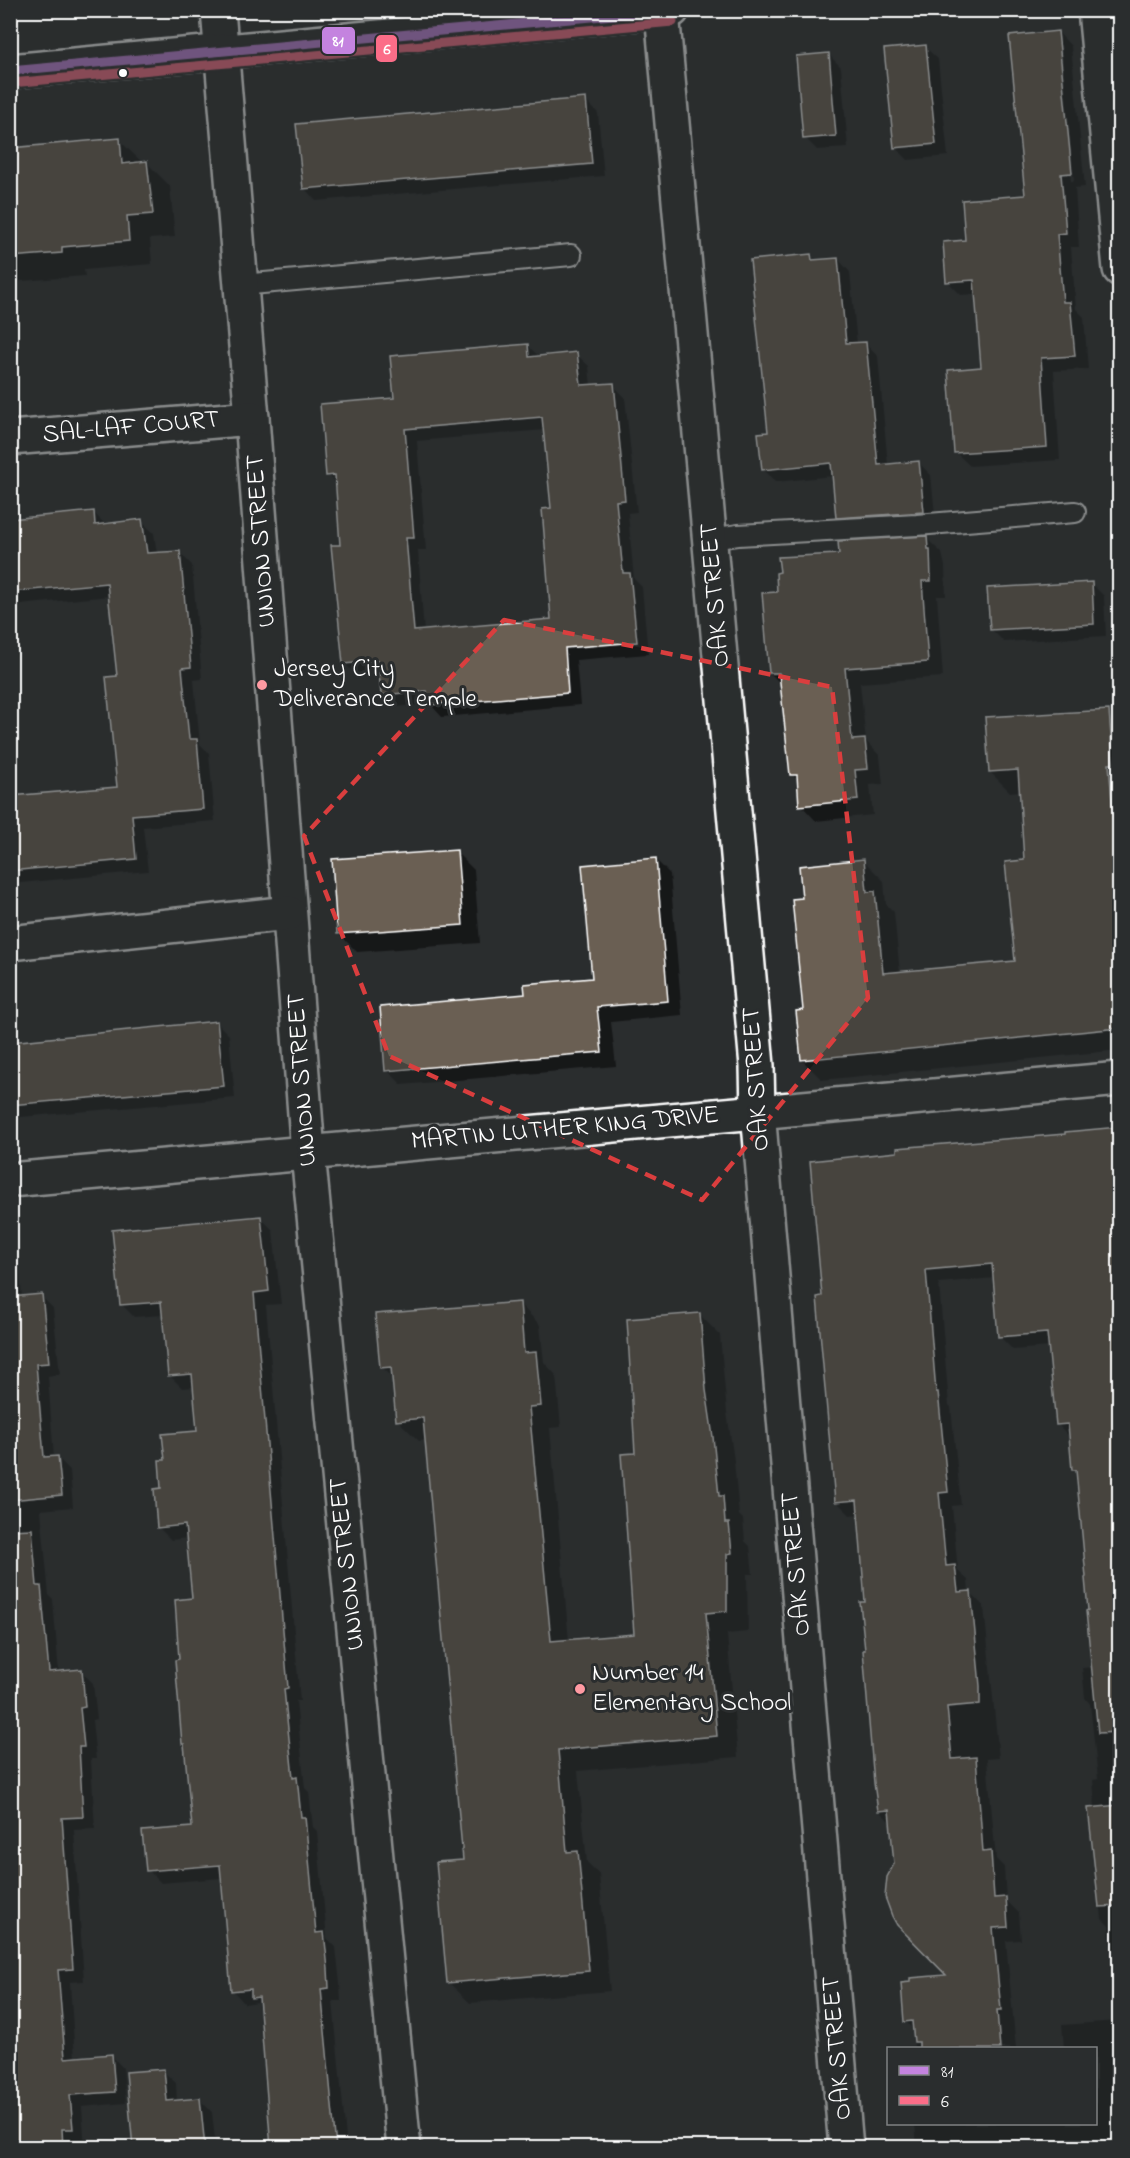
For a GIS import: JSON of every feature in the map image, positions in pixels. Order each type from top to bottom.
[{"type":"street","name":"UNION STREET","points":[[218,10],[242,285],[308,1153],[404,2148]]},
{"type":"street","points":[[1095,10],[1119,269]]},
{"type":"street","points":[[10,71],[667,11]]},
{"type":"street","name":"OAK STREET","points":[[667,11],[846,2148]]},
{"type":"street","name":"SAL-LAF COURT","points":[[10,438],[252,418]]},
{"type":"street","points":[[10,943],[290,914]]},
{"type":"street","name":"MARTIN LUTHER KING DRIVE","points":[[10,1179],[1119,1079]]},
{"type":"lane","points":[[242,285],[571,255]]},
{"type":"lane","points":[[711,539],[738,535],[917,525],[1076,512]]},
{"type":"highlighted area","points":[[504,620],[832,687],[868,998],[702,1200],[389,1056],[304,836]]},
{"type":"building","points":[[1058,31],[1072,173],[1061,174],[1066,233],[1057,234],[1063,302],[1070,302],[1075,356],[1041,358],[1047,447],[954,453],[948,370],[981,367],[974,280],[946,282],[943,242],[965,240],[962,200],[1025,195],[1009,36]]},
{"type":"building","points":[[926,45],[936,144],[894,148],[884,49]]},
{"type":"building","points":[[829,53],[836,136],[803,139],[796,56]]},
{"type":"building","points":[[586,98],[592,164],[303,189],[296,124]]},
{"type":"building","points":[[120,138],[122,164],[147,161],[153,214],[127,216],[129,241],[62,247],[62,253],[10,257],[10,148]]},
{"type":"building","points":[[811,254],[812,260],[838,258],[846,343],[866,342],[878,465],[919,461],[924,512],[836,518],[831,463],[762,470],[758,433],[768,432],[750,260]]},
{"type":"building","points":[[528,344],[529,357],[577,352],[581,385],[614,383],[625,500],[616,501],[623,573],[630,573],[637,642],[565,648],[568,693],[428,705],[427,691],[381,695],[378,661],[343,664],[331,545],[340,545],[335,475],[326,476],[320,404],[394,398],[390,356]],"holes":[[[542,417],[551,508],[542,509],[551,619],[414,631],[406,538],[414,538],[405,429]]]},
{"type":"building","points":[[94,511],[95,525],[142,519],[147,553],[180,551],[191,667],[182,668],[189,739],[197,739],[203,809],[132,815],[136,859],[10,871],[10,796],[117,787],[106,677],[117,676],[107,583],[10,592],[10,519]]},
{"type":"building","points":[[927,536],[928,549],[930,549],[931,581],[922,581],[928,662],[845,668],[852,740],[865,739],[868,769],[855,770],[858,800],[799,806],[797,775],[790,775],[779,673],[769,673],[762,593],[777,592],[776,573],[780,572],[778,557],[839,554],[838,541]]},
{"type":"building","points":[[1092,582],[1094,624],[990,630],[987,588]]},
{"type":"building","points":[[1109,710],[1113,764],[1109,764],[1119,888],[1119,1028],[801,1060],[796,1011],[803,1010],[792,899],[802,898],[799,866],[864,859],[867,892],[875,891],[883,973],[1015,961],[1005,862],[1024,860],[1018,770],[989,772],[985,717]]},
{"type":"building","points":[[457,850],[463,925],[337,934],[332,859]]},
{"type":"building","points":[[656,858],[668,1001],[597,1007],[602,1052],[385,1071],[380,1007],[525,994],[524,984],[592,978],[582,865]]},
{"type":"building","points":[[217,1021],[224,1086],[10,1105],[10,1042]]},
{"type":"building","points":[[1119,1127],[1119,1732],[1098,1733],[1076,1470],[1072,1470],[1068,1424],[1056,1425],[1047,1333],[998,1337],[992,1264],[926,1270],[936,1392],[938,1392],[948,1492],[939,1493],[946,1566],[955,1565],[958,1592],[971,1591],[980,1686],[980,1704],[947,1707],[952,1759],[976,1757],[983,1852],[991,1851],[994,1898],[1006,1897],[1008,1927],[993,1928],[1001,2010],[997,2010],[1000,2047],[919,2047],[919,2042],[914,2042],[912,2021],[904,2022],[901,1983],[910,1982],[910,1978],[946,1975],[897,1925],[885,1897],[887,1877],[894,1864],[889,1810],[878,1811],[874,1783],[860,1602],[865,1602],[857,1500],[835,1502],[817,1297],[822,1296],[810,1161],[897,1152],[897,1148],[1065,1134],[1065,1132]]},
{"type":"building","points":[[261,1216],[269,1291],[254,1293],[288,1688],[284,1689],[293,1778],[297,1777],[301,1817],[305,1817],[316,1933],[324,1932],[329,1988],[321,1989],[336,2148],[271,2148],[259,1997],[251,1998],[251,1989],[231,1991],[220,1865],[146,1871],[142,1831],[192,1827],[175,1660],[179,1659],[175,1600],[192,1598],[185,1525],[157,1528],[154,1489],[161,1488],[159,1460],[165,1460],[162,1434],[197,1431],[192,1374],[168,1376],[161,1302],[120,1305],[112,1230]]},
{"type":"building","points":[[42,1294],[49,1363],[36,1364],[44,1457],[58,1456],[62,1495],[10,1500],[10,1297]]},
{"type":"building","name":"Number 14 Elementary School","points":[[520,1302],[524,1353],[536,1352],[541,1406],[529,1407],[551,1641],[634,1634],[621,1454],[635,1453],[627,1319],[700,1313],[706,1390],[719,1496],[723,1496],[725,1523],[729,1523],[732,1553],[727,1554],[727,1611],[706,1613],[717,1736],[558,1750],[567,1852],[578,1851],[589,1971],[447,1983],[436,1862],[463,1860],[423,1418],[396,1421],[391,1367],[380,1368],[375,1314]]},
{"type":"building","points":[[32,1529],[37,1586],[41,1586],[49,1672],[82,1669],[85,1707],[80,1708],[84,1747],[79,1747],[83,1817],[62,1818],[73,1969],[58,1970],[65,2058],[112,2054],[115,2092],[70,2095],[73,2129],[62,2129],[63,2148],[10,2148],[10,1530]]},
{"type":"building","points":[[1119,1805],[1119,1906],[1099,1907],[1088,1808]]},
{"type":"building","points":[[164,2069],[167,2101],[200,2098],[205,2148],[133,2148],[126,2072]]},
{"type":"transit line","name":"81","points":[[10,71],[667,10]]},
{"type":"transit line","name":"6","points":[[11,83],[673,22]]},
{"type":"place","name":"Jersey City Deliverance Temple","points":[[262,685]]},
{"type":"place","name":"Number 14 Elementary School","points":[[580,1689]]}]
